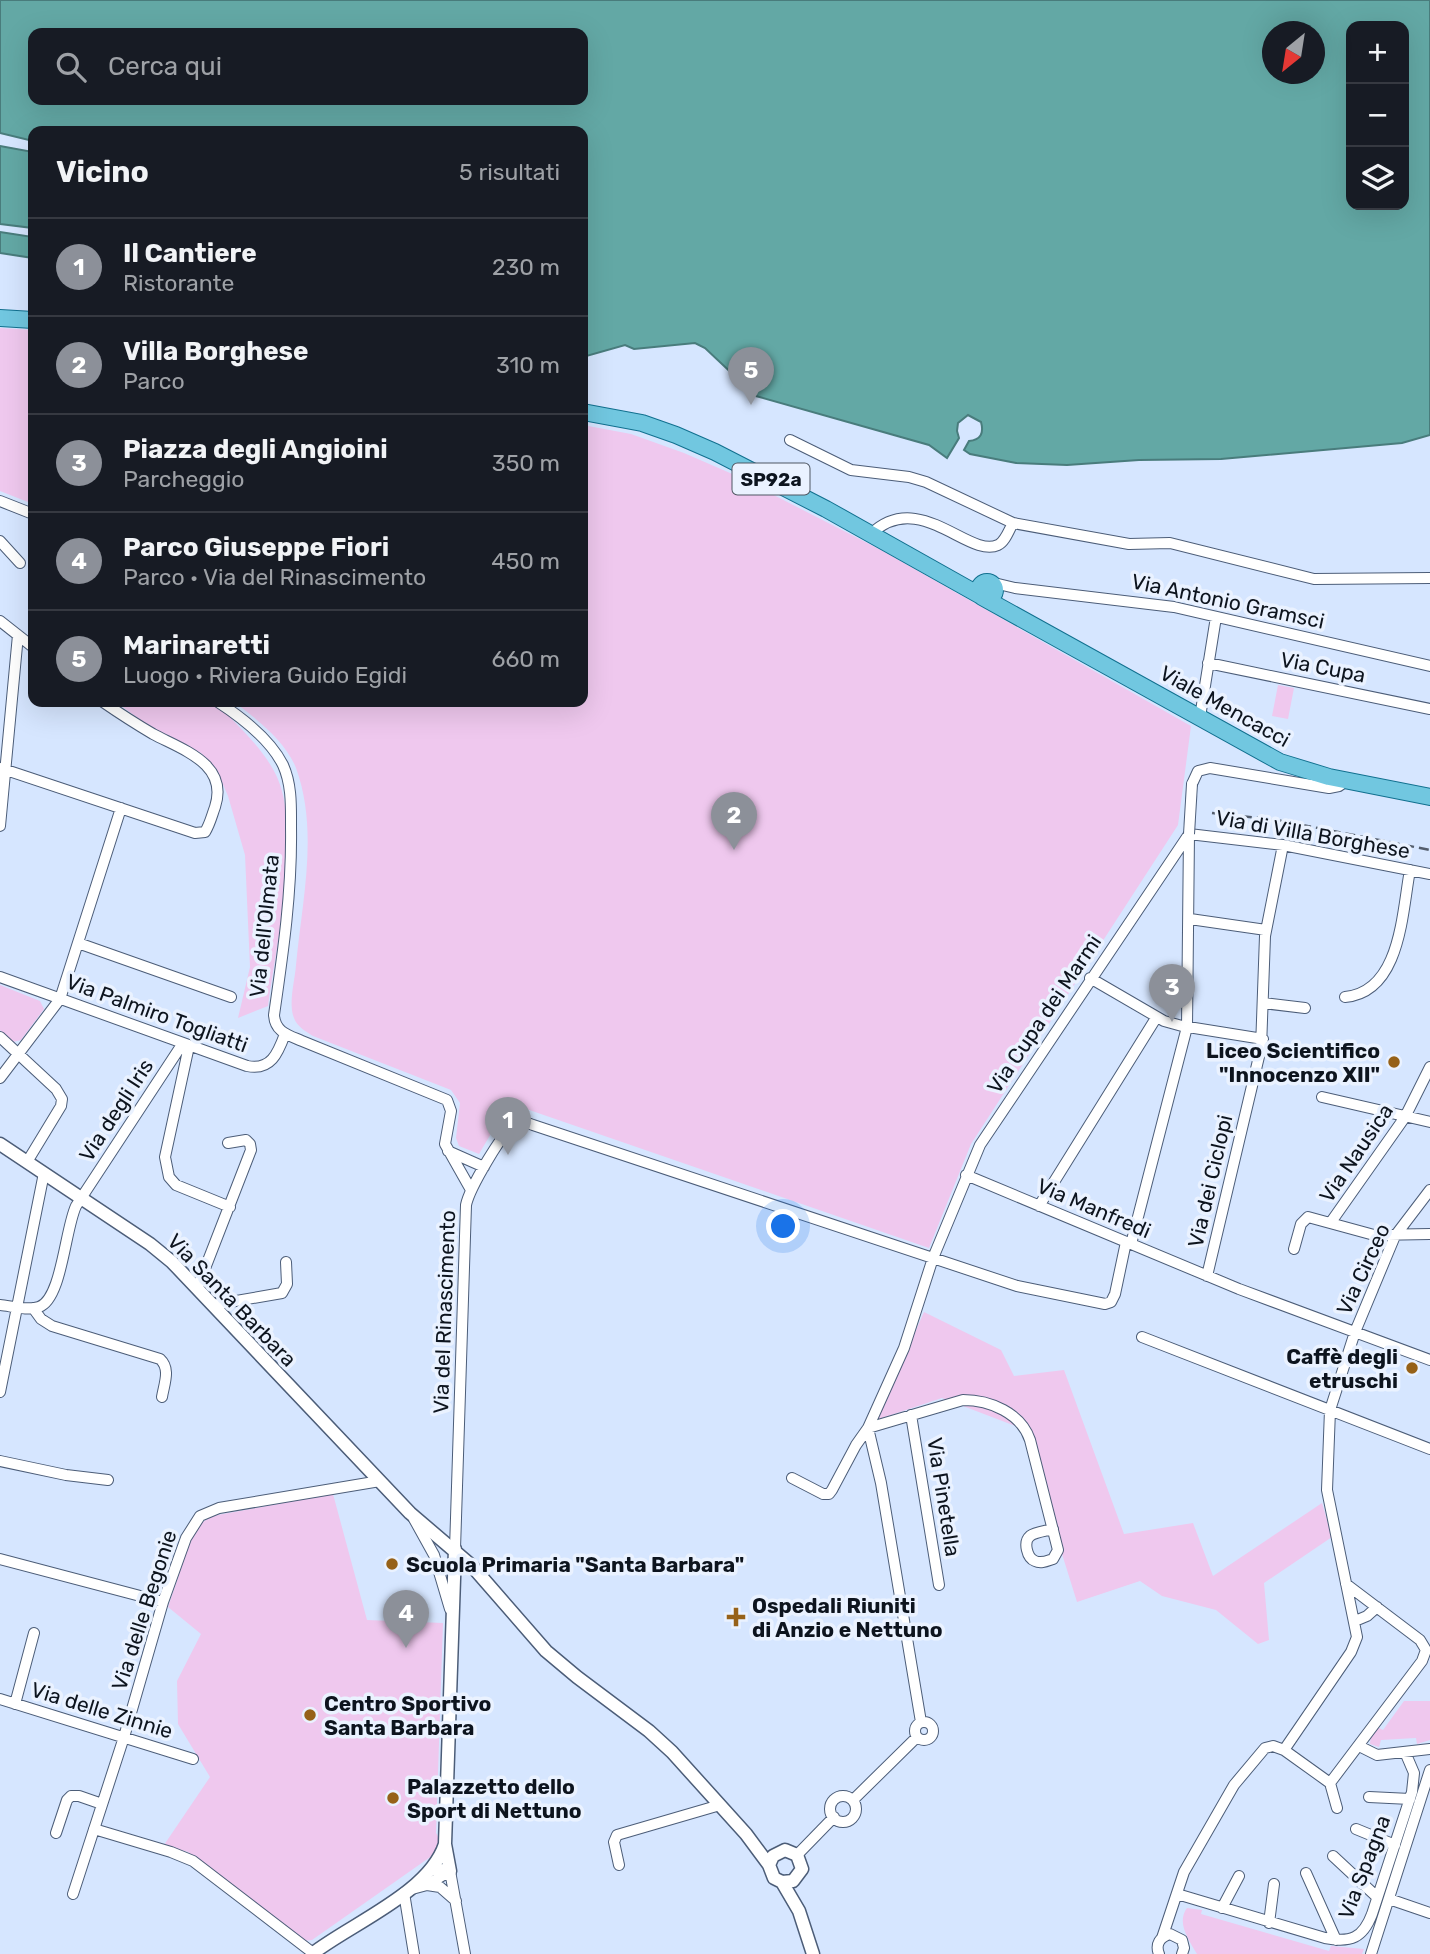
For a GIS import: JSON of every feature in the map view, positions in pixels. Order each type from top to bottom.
[{"type":"main road","points":[[0,318],[28,320]]},
{"type":"main road","name":"Via Antonio Gramsci","points":[[588,413],[642,423],[676,435],[770,479],[947,576],[988,590]]},
{"type":"main road","name":"Viale Mencacci","points":[[988,590],[1014,613],[1280,762],[1347,780],[1430,797]]},
{"type":"street","points":[[790,440],[851,470],[919,479],[1013,523],[1129,544],[1166,542],[1320,579],[1430,578]]},
{"type":"street","points":[[0,501],[28,512]]},
{"type":"street","points":[[871,534],[890,521],[917,519],[978,544],[994,546],[1002,542],[1013,523]]},
{"type":"street","points":[[0,541],[20,564]]},
{"type":"street","name":"Via Antonio Gramsci","points":[[988,590],[1015,588],[1174,607],[1430,666]]},
{"type":"street","points":[[1199,717],[1216,617]]},
{"type":"street","points":[[0,621],[28,643]]},
{"type":"street","points":[[0,826],[2,769],[18,635]]},
{"type":"street","name":"Via Cupa","points":[[1208,663],[1430,709]]},
{"type":"street","points":[[2,769],[201,833],[208,827],[218,796],[219,786],[211,771],[195,755],[145,729],[111,707]]},
{"type":"street","name":"Via dell'Olmata","points":[[225,707],[273,750],[283,765],[288,782],[291,806],[290,892],[274,1015],[275,1025],[285,1034]]},
{"type":"street","points":[[1129,1243],[1188,1027],[1189,834],[1192,783],[1196,773],[1205,768],[1329,788],[1339,786],[1347,780]]},
{"type":"street","points":[[0,1078],[60,999],[121,808]]},
{"type":"street","name":"Via di Villa Borghese","points":[[1189,834],[1283,845],[1430,874]]},
{"type":"street","name":"Via Cupa dei Marmi","points":[[792,1478],[828,1494],[868,1428],[912,1327],[933,1258],[980,1145],[1189,834]]},
{"type":"street","name":"Via dei Ciclopi","points":[[1207,1276],[1263,1039],[1266,930],[1283,845]]},
{"type":"street","points":[[1345,997],[1363,993],[1371,988],[1389,965],[1395,948],[1410,870]]},
{"type":"street","points":[[1190,919],[1266,930]]},
{"type":"street","points":[[78,943],[231,997]]},
{"type":"street","name":"Via Palmiro Togliatti","points":[[0,977],[239,1064],[257,1068],[274,1058],[285,1034]]},
{"type":"street","points":[[1090,978],[1156,1018],[1188,1027],[1263,1039]]},
{"type":"street","points":[[1264,1003],[1305,1008]]},
{"type":"street","points":[[1039,1206],[1156,1018]]},
{"type":"street","points":[[285,1034],[446,1099],[451,1107],[444,1140],[447,1150],[471,1190]]},
{"type":"street","points":[[0,1037],[57,1089],[61,1099],[59,1110],[27,1162]]},
{"type":"street","points":[[186,1044],[166,1150],[167,1168],[174,1184],[230,1207]]},
{"type":"street","name":"Via degli Iris","points":[[33,1308],[45,1303],[53,1292],[70,1222],[82,1198],[186,1044]]},
{"type":"street","name":"Via Nausica","points":[[1331,1222],[1405,1117],[1430,1067]]},
{"type":"street","points":[[1322,1097],[1430,1122]]},
{"type":"street","name":"Via del Rinascimento","points":[[313,1953],[408,1891],[432,1869],[445,1844],[466,1210],[471,1190],[509,1129],[518,1123],[526,1122],[1037,1291],[1105,1304],[1111,1302],[1114,1297],[1129,1243]]},
{"type":"street","points":[[197,1289],[251,1148],[246,1140],[228,1143]]},
{"type":"street","name":"Via Santa Barbara","points":[[0,1144],[161,1252],[410,1513],[479,1573],[546,1651],[658,1738],[746,1834],[769,1865]]},
{"type":"street","points":[[447,1150],[484,1167]]},
{"type":"street","points":[[0,1392],[44,1173]]},
{"type":"street","name":"Via Manfredi","points":[[966,1175],[1207,1276],[1430,1360]]},
{"type":"street","name":"Via Circeo","points":[[1355,1622],[1326,1484],[1330,1410],[1355,1332],[1395,1236],[1430,1190]]},
{"type":"street","points":[[1294,1249],[1304,1219],[1311,1217],[1371,1234],[1430,1234]]},
{"type":"street","points":[[213,1305],[282,1293],[287,1284],[286,1262]]},
{"type":"street","points":[[0,1305],[33,1308],[41,1319],[52,1326],[160,1359],[167,1369],[162,1397]]},
{"type":"street","points":[[1142,1337],[1430,1449]]},
{"type":"street","name":"Via Pinetella","points":[[868,1428],[963,1400],[976,1401],[1008,1412],[1020,1420],[1029,1436],[1053,1530]]},
{"type":"street","name":"Via Pinetella","points":[[911,1415],[939,1584]]},
{"type":"street","points":[[853,1800],[917,1737],[928,1739],[932,1732],[929,1724],[921,1722],[881,1483],[868,1428]]},
{"type":"street","points":[[0,1461],[108,1480]]},
{"type":"street","name":"Via delle Begonie","points":[[73,1894],[124,1737],[163,1602],[195,1520],[205,1512],[219,1508],[380,1481]]},
{"type":"street","name":"Via Santa Barbara","points":[[410,1513],[440,1571],[453,1620]]},
{"type":"street","points":[[0,1559],[163,1602]]},
{"type":"street","points":[[1330,1783],[1422,1661],[1426,1650],[1420,1640],[1346,1584]]},
{"type":"street","points":[[1284,1750],[1354,1649],[1357,1634],[1355,1622],[1377,1607]]},
{"type":"street","points":[[15,1703],[34,1633]]},
{"type":"street","name":"Via delle Zinnie","points":[[0,1699],[193,1759]]},
{"type":"street","points":[[1150,1954],[1160,1940],[1190,1860],[1238,1780],[1265,1748],[1273,1746],[1284,1750],[1330,1783],[1337,1808]]},
{"type":"street","points":[[1359,1746],[1377,1755],[1430,1749]]},
{"type":"street","name":"Via Spagna","points":[[1177,1894],[1269,1923],[1336,1940],[1352,1938],[1364,1931],[1410,1799],[1414,1773],[1405,1752]]},
{"type":"street","points":[[1371,1954],[1430,1770]]},
{"type":"street","points":[[56,1833],[66,1802],[71,1796],[102,1804]]},
{"type":"street","points":[[846,1796],[853,1800],[856,1811],[852,1818],[841,1821],[834,1817],[831,1806],[835,1799],[846,1796]]},
{"type":"street","points":[[1369,1797],[1410,1799]]},
{"type":"street","points":[[619,1865],[614,1842],[617,1835],[720,1805]]},
{"type":"street","points":[[797,1855],[834,1817]]},
{"type":"street","points":[[94,1829],[171,1852],[196,1863],[313,1953]]},
{"type":"street","points":[[1356,1829],[1395,1844]]},
{"type":"street","points":[[746,1834],[764,1846],[790,1850],[797,1855],[802,1864],[799,1912]]},
{"type":"street","points":[[445,1844],[465,1954]]},
{"type":"street","points":[[781,1850],[773,1856],[769,1865],[771,1874],[782,1882],[799,1912],[813,1954]]},
{"type":"street","points":[[1333,1856],[1377,1897]]},
{"type":"street","points":[[432,1869],[450,1871]]},
{"type":"street","name":"Via del Rinascimento","points":[[408,1891],[427,1885],[450,1871]]},
{"type":"street","points":[[782,1882],[793,1881],[800,1873]]},
{"type":"street","points":[[1306,1873],[1336,1940]]},
{"type":"street","points":[[1222,1908],[1239,1876]]},
{"type":"street","points":[[1269,1923],[1274,1884]]},
{"type":"street","points":[[427,1885],[439,1887],[456,1901]]},
{"type":"street","points":[[408,1891],[414,1954]]},
{"type":"street","points":[[1389,1899],[1430,1913]]},
{"type":"street","points":[[1173,1906],[1185,1952]]},
{"type":"street","points":[[1160,1940],[1170,1934],[1179,1937]]},
{"type":"street","points":[[1159,1954],[1160,1940]]},
{"type":"shaded area","points":[[0,0],[1430,0],[1430,435],[1402,443],[1221,459],[1139,460],[1067,465],[1016,463],[970,454],[964,450],[969,441],[981,435],[982,429],[981,422],[968,415],[958,423],[959,438],[947,458],[929,445],[756,396],[705,348],[695,343],[634,349],[625,345],[588,356],[588,126],[28,126],[28,140],[0,133]]},
{"type":"shaded area","points":[[0,146],[28,151],[28,227],[0,224]]},
{"type":"shaded area","points":[[0,232],[28,236],[28,257],[0,253]]},
{"type":"shaded area","points":[[0,328],[28,330],[28,502],[0,491]]},
{"type":"shaded area","points":[[588,426],[631,434],[684,453],[760,486],[881,550],[1191,726],[1178,825],[971,1144],[929,1248],[509,1103],[479,1154],[459,1146],[456,1138],[460,1103],[451,1090],[313,1036],[300,1027],[292,1012],[292,999],[305,891],[307,816],[296,768],[278,740],[240,707],[588,707]]},
{"type":"shaded area","points":[[1278,685],[1294,688],[1288,719],[1272,716]]},
{"type":"shaded area","points":[[123,707],[220,707],[251,739],[277,777],[284,800],[287,858],[281,922],[268,1006],[238,1018],[250,967],[245,855],[228,796],[218,773],[201,753],[146,724]]},
{"type":"shaded area","points":[[0,985],[40,1001],[44,1009],[21,1040],[13,1042],[0,1030]]},
{"type":"shaded area","points":[[924,1312],[1001,1350],[1014,1376],[1064,1370],[1124,1534],[1193,1523],[1213,1576],[1322,1503],[1332,1537],[1264,1583],[1269,1640],[1258,1644],[1216,1610],[1162,1596],[1140,1581],[1077,1602],[1023,1429],[942,1398],[876,1420]]},
{"type":"shaded area","name":"Centro Sportivo Santa Barbara","points":[[333,1494],[367,1620],[443,1623],[436,1833],[440,1840],[436,1853],[312,1940],[302,1941],[188,1852],[164,1845],[210,1777],[178,1724],[177,1681],[201,1634],[168,1607],[195,1527],[212,1516]]},
{"type":"shaded area","points":[[1404,1701],[1430,1701],[1430,1740],[1417,1744],[1416,1738],[1381,1740],[1379,1747],[1370,1744],[1371,1735],[1377,1727],[1383,1730]]},
{"type":"shaded area","points":[[1187,1908],[1202,1910],[1201,1914],[1329,1951],[1331,1946],[1364,1949],[1362,1954],[1197,1954],[1183,1925]]},
{"type":"railway","points":[[1212,813],[1277,820],[1430,850]]},
{"type":"place","name":"Marinaretti","points":[[751,405]]},
{"type":"place","name":"Villa Borghese","points":[[734,850]]},
{"type":"place","name":"Piazza degli Angioini","points":[[1172,1022]]},
{"type":"place","name":"Liceo Scientifico \"Innocenzo XII\"","points":[[1394,1062]]},
{"type":"place","name":"Il Cantiere","points":[[508,1155]]},
{"type":"place","name":"Caffè degli etruschi","points":[[1412,1368]]},
{"type":"place","name":"Scuola Primaria \"Santa Barbara\"","points":[[392,1564]]},
{"type":"place","name":"Ospedali Riuniti di Anzio e Nettuno","points":[[736,1617]]},
{"type":"place","name":"Parco Giuseppe Fiori","points":[[406,1648]]},
{"type":"place","name":"Centro Sportivo Santa Barbara","points":[[310,1715]]},
{"type":"place","name":"Palazzetto dello Sport di Nettuno","points":[[393,1798]]}]
